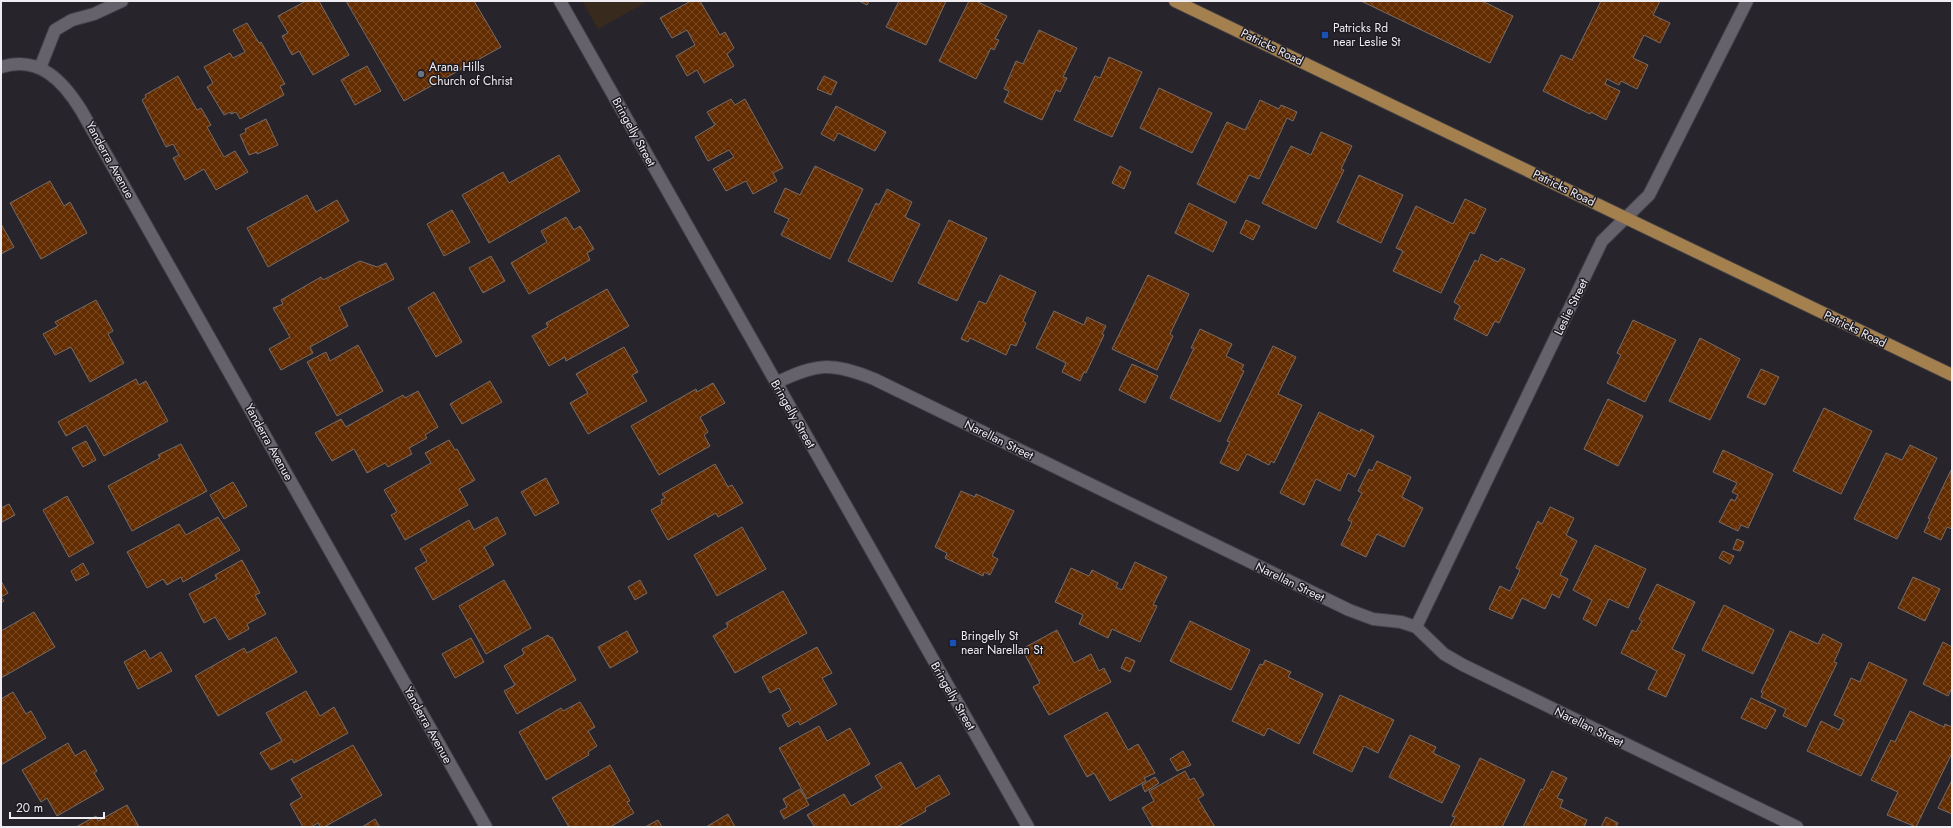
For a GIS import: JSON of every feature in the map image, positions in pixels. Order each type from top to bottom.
[{"type":"main road","name":"Patricks Road","points":[[1175,1],[1952,375]]},
{"type":"street","points":[[1,67],[14,64],[40,68],[55,30],[72,20],[94,14],[122,1]]},
{"type":"street","name":"Bringelly Street","points":[[560,1],[1028,827]]},
{"type":"street","name":"Leslie Street","points":[[1416,627],[1602,241],[1649,195],[1747,1]]},
{"type":"street","name":"Yanderra Avenue","points":[[40,68],[60,81],[82,110],[486,827]]},
{"type":"street","name":"Narellan Street","points":[[776,383],[792,375],[821,366],[833,366],[853,371],[874,379],[1349,610],[1373,619],[1401,622],[1416,627],[1444,654],[1463,666],[1797,827]]},
{"type":"shaded area","points":[[582,1],[648,1],[598,29]]},
{"type":"building","points":[[306,1],[319,1],[349,55],[313,75],[299,51],[292,55],[282,36],[288,33],[278,16]]},
{"type":"building","name":"Arana Hills Church of Christ","points":[[346,1],[474,1],[501,47],[404,101]]},
{"type":"building","points":[[691,1],[700,1],[720,35],[725,32],[734,48],[727,54],[734,66],[704,83],[697,70],[687,76],[676,56],[695,45],[687,30],[672,38],[660,18]]},
{"type":"building","points":[[859,1],[869,1],[867,5]]},
{"type":"building","points":[[899,1],[946,1],[926,45],[886,27]]},
{"type":"building","points":[[969,1],[976,1],[1007,16],[995,39],[999,40],[994,50],[991,48],[976,79],[939,61]]},
{"type":"building","points":[[1361,1],[1482,1],[1513,16],[1490,63]]},
{"type":"building","points":[[1601,1],[1660,1],[1653,15],[1670,23],[1660,43],[1644,35],[1633,58],[1648,65],[1637,89],[1621,81],[1619,85],[1607,79],[1605,84],[1620,91],[1606,120],[1591,112],[1590,114],[1543,91],[1561,55],[1572,60]]},
{"type":"building","points":[[247,23],[259,43],[261,42],[285,84],[280,86],[284,95],[240,119],[236,112],[231,114],[230,112],[224,115],[207,87],[213,83],[204,67],[230,53],[233,58],[245,52],[233,30]]},
{"type":"building","points":[[1039,30],[1077,48],[1063,77],[1067,78],[1060,92],[1056,90],[1042,120],[1004,102],[1009,91],[1004,89],[1016,61],[1023,64]]},
{"type":"building","points":[[1109,57],[1142,72],[1112,137],[1074,120],[1095,76],[1100,78]]},
{"type":"building","points":[[367,66],[381,91],[355,105],[341,80]]},
{"type":"building","points":[[178,76],[197,110],[201,108],[211,125],[207,127],[224,157],[235,151],[248,172],[216,190],[204,169],[185,180],[173,158],[179,155],[173,144],[166,147],[142,100],[146,97],[145,95]]},
{"type":"building","points":[[824,76],[837,82],[831,95],[817,89]]},
{"type":"building","points":[[1159,88],[1212,113],[1192,153],[1140,128]]},
{"type":"building","points":[[731,99],[735,105],[745,99],[783,168],[773,173],[777,181],[753,194],[746,181],[726,191],[713,169],[734,157],[729,150],[708,161],[695,137],[715,125],[707,112]]},
{"type":"building","points":[[1260,100],[1279,109],[1281,105],[1297,112],[1293,121],[1287,118],[1259,179],[1249,175],[1235,203],[1197,184],[1227,122],[1245,130]]},
{"type":"building","points":[[836,106],[886,132],[875,151],[838,133],[834,141],[821,134]]},
{"type":"building","points":[[266,119],[278,145],[257,154],[257,152],[249,155],[240,135],[246,132],[245,129]]},
{"type":"building","points":[[1321,132],[1352,146],[1341,169],[1344,170],[1316,229],[1262,203],[1291,146],[1311,155]]},
{"type":"building","points":[[559,155],[580,191],[489,243],[462,195],[503,172],[509,183]]},
{"type":"building","points":[[815,166],[863,189],[830,259],[781,235],[789,219],[774,212],[785,188],[800,195]]},
{"type":"building","points":[[1120,166],[1131,172],[1124,189],[1112,183]]},
{"type":"building","points":[[1359,175],[1403,195],[1381,243],[1337,222]]},
{"type":"building","points":[[50,181],[64,206],[70,202],[87,233],[41,259],[10,203]]},
{"type":"building","points":[[887,189],[912,202],[905,217],[920,224],[892,282],[848,261],[876,203],[879,205]]},
{"type":"building","points":[[307,195],[316,212],[337,200],[349,221],[268,267],[247,228]]},
{"type":"building","points":[[1465,199],[1486,209],[1474,234],[1470,232],[1441,293],[1393,271],[1403,251],[1396,248],[1416,206],[1453,224]]},
{"type":"building","points":[[1189,203],[1227,222],[1213,252],[1175,233]]},
{"type":"building","points":[[452,210],[470,242],[444,256],[427,224]]},
{"type":"building","points":[[566,217],[574,230],[580,226],[594,249],[587,253],[590,260],[529,294],[511,263],[547,242],[541,231]]},
{"type":"building","points":[[949,220],[987,238],[957,301],[918,283]]},
{"type":"building","points":[[1246,220],[1260,226],[1253,240],[1240,233]]},
{"type":"building","points":[[1,224],[14,247],[1,254]]},
{"type":"building","points":[[1481,254],[1498,262],[1501,258],[1525,269],[1499,323],[1495,321],[1487,336],[1454,319],[1460,306],[1454,302],[1475,260],[1478,262]]},
{"type":"building","points":[[491,256],[505,281],[483,293],[469,268]]},
{"type":"building","points":[[360,261],[377,267],[386,263],[394,279],[339,307],[348,326],[310,347],[313,353],[281,370],[269,349],[290,337],[273,308],[283,304],[281,300],[321,277],[323,280]]},
{"type":"building","points":[[1000,275],[1036,292],[1023,321],[1026,323],[1016,346],[1011,344],[1006,355],[970,338],[968,342],[961,339],[979,301],[986,304]]},
{"type":"building","points":[[1148,275],[1189,294],[1170,334],[1173,336],[1157,370],[1112,349]]},
{"type":"building","points":[[607,289],[629,326],[566,361],[565,357],[549,366],[532,336],[548,327],[546,323]]},
{"type":"building","points":[[434,292],[462,342],[436,357],[408,308]]},
{"type":"building","points":[[96,300],[113,331],[108,334],[124,363],[90,382],[71,347],[55,355],[43,334],[58,326],[55,322]]},
{"type":"building","points":[[1054,311],[1084,325],[1087,317],[1106,326],[1102,334],[1104,335],[1086,373],[1084,372],[1080,381],[1062,372],[1066,363],[1036,348]]},
{"type":"building","points":[[1633,320],[1676,340],[1645,402],[1607,383],[1621,355],[1617,353]]},
{"type":"building","points":[[1200,329],[1232,344],[1226,356],[1244,365],[1241,370],[1244,371],[1220,422],[1170,398],[1194,348],[1191,348]]},
{"type":"building","points":[[1700,338],[1740,359],[1710,420],[1669,401]]},
{"type":"building","points":[[358,345],[383,391],[337,416],[307,362],[326,352],[330,361]]},
{"type":"building","points":[[1273,346],[1296,357],[1278,394],[1302,405],[1274,463],[1271,461],[1269,465],[1247,454],[1238,471],[1220,463],[1230,442],[1227,441]]},
{"type":"building","points":[[624,347],[638,372],[632,375],[647,401],[588,434],[570,403],[588,393],[576,374]]},
{"type":"building","points":[[1132,364],[1158,376],[1145,403],[1119,390]]},
{"type":"building","points":[[1761,369],[1779,377],[1765,405],[1747,397]]},
{"type":"building","points":[[136,379],[139,385],[146,381],[168,421],[104,456],[86,425],[66,436],[58,422]]},
{"type":"building","points":[[490,381],[502,402],[462,424],[450,404]]},
{"type":"building","points":[[713,383],[725,403],[700,417],[708,432],[704,435],[710,446],[659,475],[631,426],[696,389],[697,392]]},
{"type":"building","points":[[418,391],[438,427],[425,435],[427,438],[409,448],[412,454],[388,467],[385,463],[367,473],[354,449],[332,461],[315,433],[341,419],[346,427],[403,395],[405,398]]},
{"type":"building","points":[[1608,399],[1643,416],[1618,466],[1584,449]]},
{"type":"building","points":[[1824,408],[1872,431],[1841,494],[1793,471]]},
{"type":"building","points":[[1319,412],[1360,432],[1361,429],[1374,436],[1355,477],[1348,473],[1340,491],[1316,479],[1304,505],[1280,493]]},
{"type":"building","points":[[449,440],[455,450],[457,449],[475,480],[459,489],[468,505],[405,540],[391,515],[397,512],[384,490],[431,463],[425,453]]},
{"type":"building","points":[[86,441],[96,460],[83,467],[72,448]]},
{"type":"building","points":[[181,444],[207,491],[132,531],[108,486],[160,458],[158,455]]},
{"type":"building","points":[[1910,445],[1937,458],[1897,539],[1854,519],[1886,453],[1902,460]]},
{"type":"building","points":[[1723,450],[1773,474],[1748,528],[1741,525],[1738,531],[1719,522],[1731,499],[1735,501],[1738,495],[1732,492],[1737,483],[1713,472]]},
{"type":"building","points":[[1377,461],[1411,477],[1402,497],[1423,508],[1404,547],[1377,534],[1366,557],[1341,545],[1352,522],[1348,520],[1362,493],[1358,491],[1369,469],[1372,471]]},
{"type":"building","points":[[715,464],[728,487],[732,485],[743,503],[718,517],[716,513],[668,540],[651,510],[662,504],[661,500],[665,498],[662,494]]},
{"type":"building","points":[[1951,470],[1952,529],[1947,527],[1941,540],[1924,532],[1930,519],[1928,518]]},
{"type":"building","points":[[546,478],[559,503],[535,516],[521,492]]},
{"type":"building","points":[[233,482],[247,506],[224,519],[210,495]]},
{"type":"building","points":[[961,491],[975,497],[976,494],[1014,511],[992,556],[998,559],[990,575],[984,572],[983,576],[945,558],[947,553],[935,547]]},
{"type":"building","points":[[67,496],[94,543],[69,557],[43,510]]},
{"type":"building","points":[[9,504],[15,515],[2,522],[1,508]]},
{"type":"building","points":[[1550,507],[1574,518],[1566,535],[1577,541],[1560,575],[1568,579],[1559,598],[1552,594],[1545,609],[1522,598],[1512,619],[1489,609],[1500,586],[1510,591],[1520,570],[1516,568],[1538,521],[1542,524]]},
{"type":"building","points":[[218,517],[240,550],[183,582],[181,577],[167,585],[163,579],[147,588],[127,552],[179,524],[186,535]]},
{"type":"building","points":[[497,517],[506,534],[484,547],[494,565],[433,600],[415,568],[427,561],[420,549],[469,520],[474,530]]},
{"type":"building","points":[[742,527],[766,569],[717,596],[694,555]]},
{"type":"building","points":[[1737,539],[1744,542],[1740,551],[1733,549]]},
{"type":"building","points":[[1595,545],[1646,569],[1628,608],[1609,599],[1596,626],[1583,619],[1592,600],[1573,590]]},
{"type":"building","points":[[1723,551],[1734,556],[1730,564],[1719,558]]},
{"type":"building","points":[[242,560],[260,593],[255,595],[266,614],[247,624],[249,629],[229,640],[215,617],[204,623],[189,594],[217,579],[215,575]]},
{"type":"building","points":[[1135,562],[1167,577],[1153,605],[1157,606],[1140,642],[1112,629],[1108,638],[1079,624],[1083,615],[1055,602],[1071,568],[1089,576],[1092,570],[1118,583],[1116,587],[1122,590]]},
{"type":"building","points":[[83,563],[89,574],[76,581],[71,571]]},
{"type":"building","points":[[1913,577],[1940,589],[1925,621],[1898,608]]},
{"type":"building","points":[[504,580],[531,628],[486,654],[459,606]]},
{"type":"building","points":[[640,580],[647,593],[635,600],[628,587]]},
{"type":"building","points":[[1,581],[8,593],[1,597]]},
{"type":"building","points":[[1657,584],[1695,602],[1672,649],[1685,655],[1666,697],[1648,689],[1657,671],[1621,653],[1632,630],[1636,632],[1642,621],[1639,619]]},
{"type":"building","points":[[783,591],[807,633],[735,673],[713,636],[728,627],[726,623]]},
{"type":"building","points":[[1724,605],[1774,630],[1753,674],[1702,650]]},
{"type":"building","points":[[34,612],[55,647],[1,678],[1,631]]},
{"type":"building","points":[[1190,621],[1250,650],[1231,690],[1170,661]]},
{"type":"building","points":[[1057,630],[1074,663],[1091,654],[1099,671],[1104,668],[1111,682],[1049,715],[1033,687],[1040,683],[1022,649]]},
{"type":"building","points":[[627,631],[638,652],[610,668],[598,647]]},
{"type":"building","points":[[1790,631],[1818,644],[1823,634],[1842,644],[1834,662],[1837,663],[1806,727],[1783,716],[1786,709],[1761,697],[1763,693],[1761,692]]},
{"type":"building","points":[[548,635],[551,638],[552,637],[576,680],[517,714],[504,691],[515,685],[504,666],[524,654],[522,649]]},
{"type":"building","points":[[276,637],[297,672],[218,716],[195,676],[244,648],[247,653]]},
{"type":"building","points":[[471,638],[484,662],[455,678],[442,654]]},
{"type":"building","points":[[1943,642],[1952,647],[1952,688],[1948,696],[1923,684]]},
{"type":"building","points":[[817,647],[832,673],[822,678],[837,704],[800,725],[798,721],[788,727],[782,715],[791,710],[779,688],[770,693],[762,677]]},
{"type":"building","points":[[145,650],[150,659],[161,652],[172,671],[138,689],[124,662]]},
{"type":"building","points":[[1126,657],[1135,661],[1130,672],[1121,668]]},
{"type":"building","points":[[1265,660],[1291,672],[1288,677],[1323,694],[1299,744],[1268,728],[1264,736],[1232,721],[1260,664],[1263,665]]},
{"type":"building","points":[[1869,662],[1907,680],[1861,776],[1807,751],[1821,721],[1839,730],[1844,720],[1834,715],[1851,678],[1860,682]]},
{"type":"building","points":[[306,691],[320,716],[334,707],[348,733],[294,763],[292,759],[271,770],[260,753],[282,741],[266,713]]},
{"type":"building","points":[[13,692],[26,714],[31,711],[46,738],[1,765],[1,699]]},
{"type":"building","points":[[1340,695],[1394,720],[1378,753],[1364,746],[1352,772],[1313,753]]},
{"type":"building","points":[[1751,698],[1776,710],[1766,729],[1741,718]]},
{"type":"building","points":[[580,702],[595,727],[588,731],[597,746],[588,752],[589,755],[546,780],[519,732],[561,708],[563,711]]},
{"type":"building","points":[[1910,711],[1944,727],[1945,724],[1952,727],[1952,753],[1916,827],[1887,815],[1898,792],[1871,780],[1891,740],[1895,742]]},
{"type":"building","points":[[1107,712],[1128,750],[1138,744],[1155,773],[1144,778],[1146,781],[1110,801],[1094,773],[1087,777],[1064,736]]},
{"type":"building","points":[[819,726],[827,741],[850,728],[870,764],[807,799],[779,748]]},
{"type":"building","points":[[1410,735],[1436,747],[1433,753],[1460,766],[1442,803],[1389,777]]},
{"type":"building","points":[[68,743],[75,756],[85,750],[97,771],[94,773],[104,789],[57,816],[47,798],[41,802],[22,770]]},
{"type":"building","points":[[353,745],[382,795],[324,827],[320,827],[318,823],[311,827],[303,827],[290,804],[302,797],[291,779]]},
{"type":"building","points":[[1183,751],[1191,765],[1177,771],[1170,759]]},
{"type":"building","points":[[1480,758],[1525,780],[1502,827],[1450,827],[1455,817],[1452,816]]},
{"type":"building","points":[[901,762],[916,789],[939,775],[950,794],[925,808],[926,811],[897,827],[815,827],[807,815],[844,794],[851,806],[882,788],[875,776]]},
{"type":"building","points":[[610,765],[630,801],[627,802],[634,813],[610,827],[569,827],[552,798]]},
{"type":"building","points":[[1185,771],[1190,780],[1194,778],[1204,795],[1198,799],[1215,827],[1153,827],[1142,808],[1154,801],[1149,791]]},
{"type":"building","points":[[1552,771],[1567,778],[1557,798],[1563,800],[1560,807],[1587,820],[1584,827],[1523,827],[1541,789],[1543,790]]},
{"type":"building","points":[[1155,777],[1159,783],[1145,792],[1142,785]]},
{"type":"building","points":[[1952,780],[1952,814],[1938,808]]},
{"type":"building","points":[[800,789],[809,805],[784,819],[780,811],[787,807],[783,799]]},
{"type":"building","points":[[127,805],[139,827],[76,827],[96,816],[98,821]]},
{"type":"building","points":[[728,814],[735,827],[706,827]]},
{"type":"building","points":[[1606,817],[1618,823],[1616,827],[1601,827]]},
{"type":"building","points":[[375,819],[380,827],[362,827]]},
{"type":"building","points":[[658,820],[662,827],[645,827]]},
{"type":"place","name":"Patricks Rd near Leslie St","points":[[1325,35]]},
{"type":"place","name":"Arana Hills Church of Christ","points":[[421,74]]},
{"type":"place","name":"Bringelly St near Narellan St","points":[[953,643]]}]
